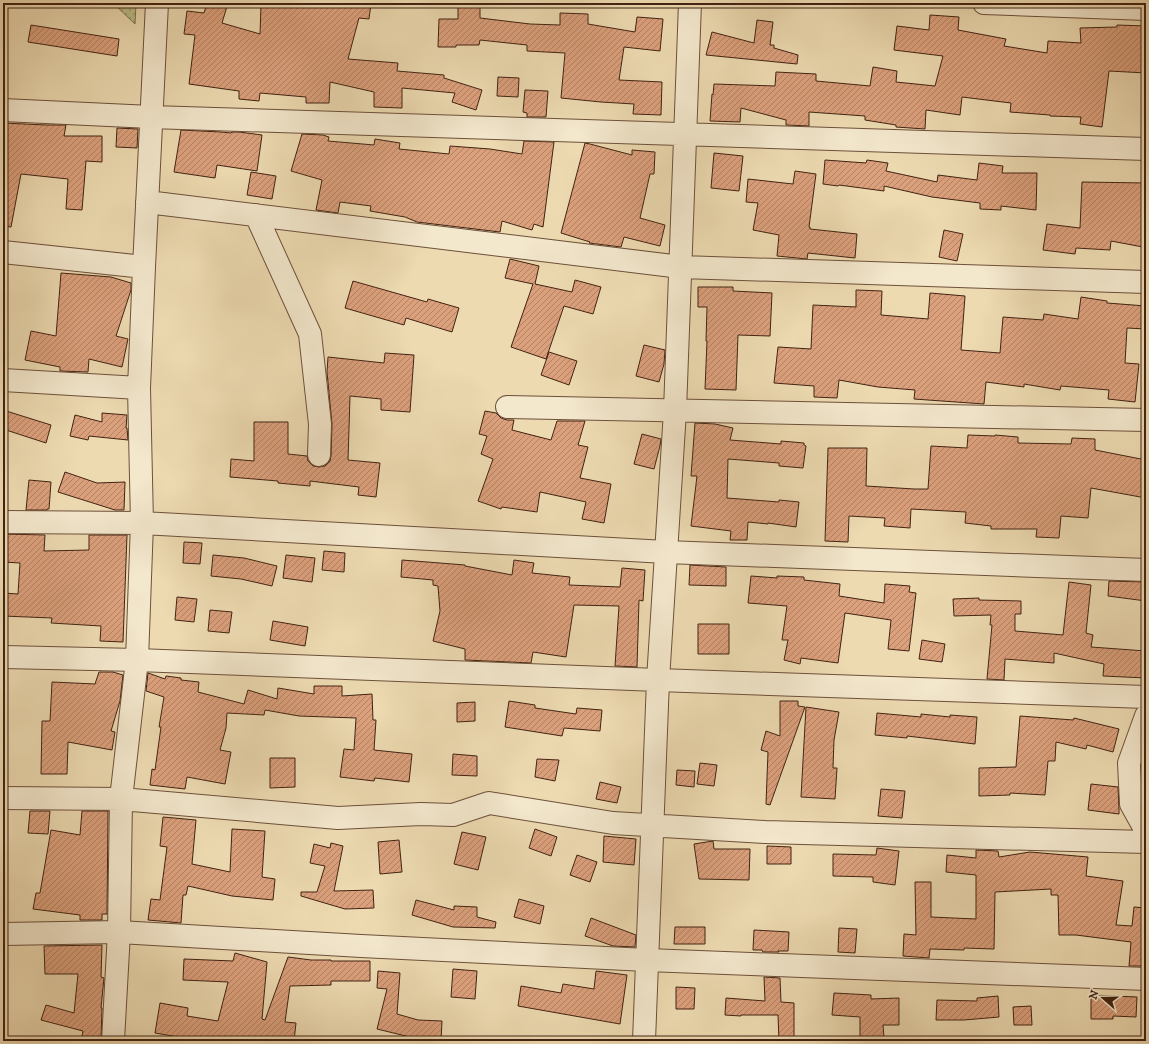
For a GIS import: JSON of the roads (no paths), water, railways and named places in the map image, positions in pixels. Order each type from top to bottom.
[{"type":"street","points":[[113,1041],[119,932],[121,799],[137,660],[142,523],[139,388],[157,3]]},
{"type":"street","points":[[644,1041],[658,680],[675,411],[690,3]]},
{"type":"street","points":[[984,3],[1146,9]]},
{"type":"street","points":[[3,110],[151,117],[1146,149]]},
{"type":"street","points":[[147,202],[681,267],[1146,282]]},
{"type":"street","points":[[256,215],[310,334],[320,424],[319,455]]},
{"type":"street","points":[[3,252],[144,267]]},
{"type":"street","points":[[3,380],[139,388]]},
{"type":"street","points":[[507,407],[1146,420]]},
{"type":"street","points":[[3,522],[142,523],[666,552],[1146,570]]},
{"type":"street","points":[[3,657],[137,660],[1146,697]]},
{"type":"street","points":[[1146,716],[1129,763],[1132,804],[1146,831]]},
{"type":"street","points":[[3,798],[121,799],[338,818],[421,814],[453,815],[490,803],[613,823],[653,824],[765,832],[1146,842]]},
{"type":"street","points":[[3,934],[119,932],[647,960],[1146,979]]}]
